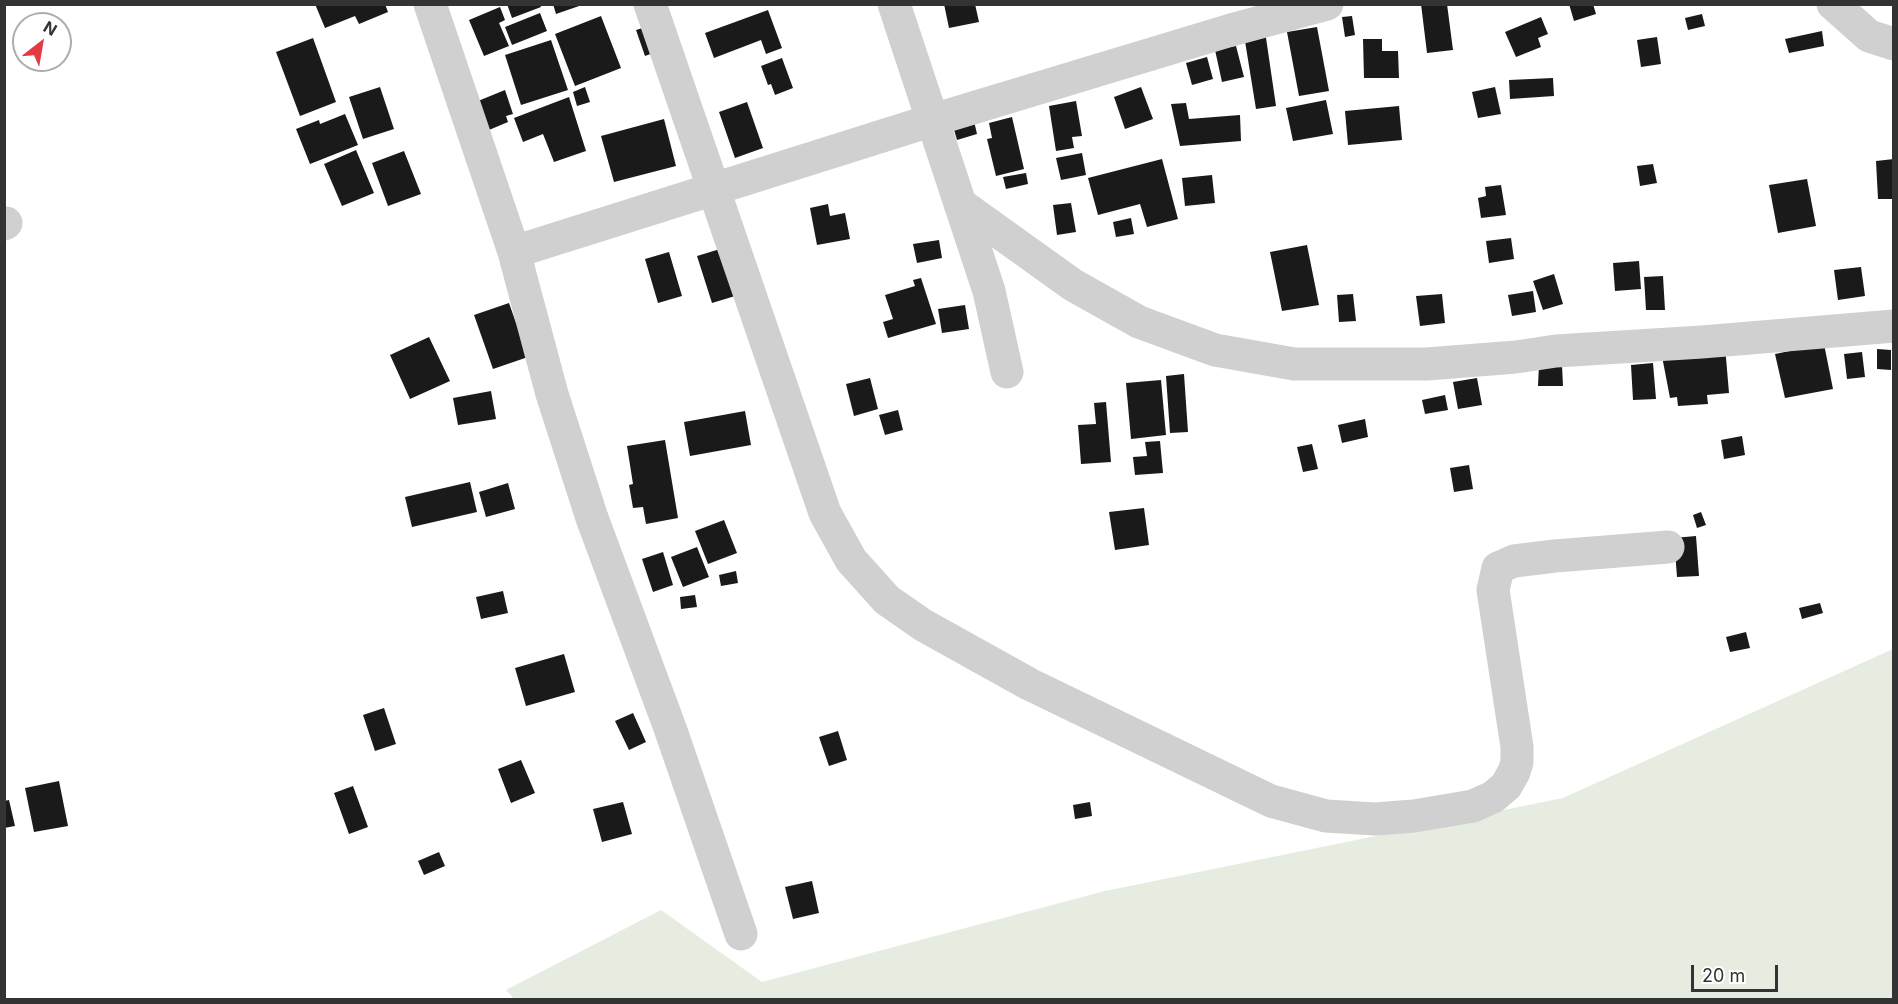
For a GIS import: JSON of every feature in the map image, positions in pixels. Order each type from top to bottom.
[{"type":"street","points":[[430,4],[514,252],[552,394],[592,518],[670,728],[741,934]]},
{"type":"street","points":[[650,4],[825,513],[851,560],[886,600],[923,625],[1029,684],[1271,801],[1326,816],[1375,819],[1414,816],[1473,806],[1493,797],[1506,786],[1517,762],[1517,747],[1493,590],[1498,568],[1514,561],[1545,557],[1668,547]]},
{"type":"street","points":[[894,4],[989,291],[1007,372]]},
{"type":"street","points":[[514,252],[933,120],[1227,17],[1327,4]]},
{"type":"street","points":[[1833,4],[1869,36],[1893,44]]},
{"type":"street","points":[[960,204],[1073,285],[1139,322],[1215,350],[1294,364],[1427,364],[1516,357],[1556,351],[1702,342],[1893,326]]},
{"type":"shaded area","points":[[1893,649],[1893,999],[515,1000],[506,990],[661,910],[762,982],[1105,891],[1563,798]]},
{"type":"building","points":[[315,4],[385,4],[388,12],[359,24],[355,16],[325,28]]},
{"type":"building","points":[[507,4],[540,4],[541,7],[512,18]]},
{"type":"building","points":[[553,4],[582,4],[582,5],[556,14]]},
{"type":"building","points":[[944,4],[975,4],[979,22],[949,28]]},
{"type":"building","points":[[1421,4],[1447,4],[1453,50],[1427,53]]},
{"type":"building","points":[[1569,4],[1593,4],[1596,14],[1574,21]]},
{"type":"building","points":[[500,7],[505,20],[499,23],[509,46],[484,56],[469,20]]},
{"type":"building","points":[[768,10],[782,48],[766,54],[761,40],[714,58],[705,33]]},
{"type":"building","points":[[540,13],[547,31],[512,45],[505,27]]},
{"type":"building","points":[[1702,14],[1705,26],[1688,30],[1685,18]]},
{"type":"building","points":[[601,16],[621,68],[575,86],[555,34]]},
{"type":"building","points":[[1352,16],[1355,35],[1345,37],[1342,17]]},
{"type":"building","points":[[1541,17],[1548,34],[1538,38],[1541,47],[1516,57],[1505,32]]},
{"type":"building","points":[[652,25],[661,50],[645,56],[636,30]]},
{"type":"building","points":[[1317,27],[1329,91],[1299,96],[1287,32]]},
{"type":"building","points":[[1265,31],[1276,106],[1256,109],[1244,35]]},
{"type":"building","points":[[1822,31],[1824,46],[1789,53],[1785,39]]},
{"type":"building","points":[[1657,37],[1661,64],[1641,67],[1637,40]]},
{"type":"building","points":[[313,38],[336,102],[300,116],[276,52]]},
{"type":"building","points":[[1363,39],[1382,39],[1382,51],[1398,51],[1399,78],[1364,78]]},
{"type":"building","points":[[551,40],[568,90],[521,105],[505,55]]},
{"type":"building","points":[[1236,46],[1244,77],[1222,82],[1215,50]]},
{"type":"building","points":[[1207,57],[1213,79],[1192,85],[1186,63]]},
{"type":"building","points":[[782,58],[793,88],[775,95],[771,84],[768,85],[761,66]]},
{"type":"building","points":[[1553,78],[1554,96],[1510,99],[1509,80]]},
{"type":"building","points":[[380,87],[394,129],[363,139],[349,97]]},
{"type":"building","points":[[585,87],[590,102],[577,106],[573,92]]},
{"type":"building","points":[[1141,87],[1153,119],[1125,129],[1114,97]]},
{"type":"building","points":[[1495,87],[1501,114],[1478,118],[1472,92]]},
{"type":"building","points":[[505,90],[513,114],[506,116],[508,122],[489,130],[478,101]]},
{"type":"building","points":[[569,97],[586,151],[554,162],[543,134],[523,142],[514,118]]},
{"type":"building","points":[[1326,100],[1333,134],[1293,141],[1286,108]]},
{"type":"building","points":[[1076,101],[1082,136],[1072,137],[1074,148],[1056,151],[1049,106]]},
{"type":"building","points":[[747,102],[763,148],[735,158],[719,112]]},
{"type":"building","points":[[1186,103],[1189,119],[1240,115],[1241,141],[1180,146],[1171,104]]},
{"type":"building","points":[[1399,106],[1402,140],[1348,145],[1345,111]]},
{"type":"building","points":[[345,114],[358,145],[310,164],[296,129],[319,120],[320,124]]},
{"type":"building","points":[[1012,117],[1024,169],[996,176],[987,139],[992,138],[989,123]]},
{"type":"building","points":[[664,119],[676,166],[614,182],[601,136]]},
{"type":"building","points":[[974,121],[977,134],[957,140],[953,126]]},
{"type":"building","points":[[356,150],[374,193],[342,206],[324,164]]},
{"type":"building","points":[[404,151],[421,194],[388,206],[372,163]]},
{"type":"building","points":[[1082,153],[1086,175],[1061,180],[1056,158]]},
{"type":"building","points":[[1162,159],[1178,219],[1147,227],[1140,204],[1098,215],[1088,178]]},
{"type":"building","points":[[1894,159],[1894,199],[1878,199],[1876,161]]},
{"type":"building","points":[[1653,164],[1657,183],[1640,186],[1637,166]]},
{"type":"building","points":[[1026,173],[1028,184],[1006,189],[1003,177]]},
{"type":"building","points":[[1212,175],[1215,203],[1185,206],[1182,178]]},
{"type":"building","points":[[1807,179],[1816,226],[1778,233],[1769,185]]},
{"type":"building","points":[[1501,185],[1506,215],[1481,218],[1478,198],[1486,196],[1485,187]]},
{"type":"building","points":[[1071,203],[1076,232],[1057,235],[1053,205]]},
{"type":"building","points":[[828,204],[830,216],[845,213],[850,239],[817,245],[810,208]]},
{"type":"building","points":[[1131,218],[1134,234],[1116,237],[1113,222]]},
{"type":"building","points":[[1511,238],[1514,259],[1489,263],[1486,241]]},
{"type":"building","points":[[939,240],[942,258],[917,263],[913,244]]},
{"type":"building","points":[[1307,245],[1319,305],[1282,311],[1270,252]]},
{"type":"building","points":[[730,246],[745,293],[712,303],[697,256]]},
{"type":"building","points":[[669,252],[682,296],[658,303],[645,259]]},
{"type":"building","points":[[1639,261],[1641,289],[1615,291],[1613,263]]},
{"type":"building","points":[[1861,267],[1865,296],[1838,300],[1834,270]]},
{"type":"building","points":[[1554,274],[1563,304],[1543,310],[1533,281]]},
{"type":"building","points":[[1663,276],[1665,310],[1646,310],[1644,277]]},
{"type":"building","points":[[921,278],[936,324],[888,338],[883,322],[893,319],[885,295],[915,286],[913,280]]},
{"type":"building","points":[[1533,291],[1536,312],[1512,316],[1508,295]]},
{"type":"building","points":[[1353,294],[1356,321],[1339,322],[1337,295]]},
{"type":"building","points":[[1442,294],[1445,323],[1420,326],[1416,296]]},
{"type":"building","points":[[509,303],[528,357],[493,369],[474,315]]},
{"type":"building","points":[[965,305],[969,329],[942,333],[938,309]]},
{"type":"building","points":[[429,337],[450,381],[410,399],[390,355]]},
{"type":"building","points":[[1824,344],[1833,389],[1785,398],[1775,354]]},
{"type":"building","points":[[1725,346],[1729,393],[1707,395],[1708,404],[1678,406],[1677,397],[1670,398],[1661,351]]},
{"type":"building","points":[[1877,349],[1891,350],[1891,370],[1877,369]]},
{"type":"building","points":[[1862,352],[1865,377],[1847,379],[1844,354]]},
{"type":"building","points":[[1653,363],[1656,399],[1633,400],[1631,365]]},
{"type":"building","points":[[1539,364],[1562,365],[1563,386],[1538,386]]},
{"type":"building","points":[[1184,374],[1188,432],[1170,433],[1166,376]]},
{"type":"building","points":[[870,378],[878,409],[854,416],[846,384]]},
{"type":"building","points":[[1477,378],[1482,405],[1458,409],[1453,382]]},
{"type":"building","points":[[1161,380],[1166,435],[1131,439],[1126,383]]},
{"type":"building","points":[[491,391],[496,419],[458,425],[453,398]]},
{"type":"building","points":[[1445,395],[1448,410],[1425,414],[1422,400]]},
{"type":"building","points":[[1106,402],[1111,462],[1081,464],[1078,425],[1096,424],[1094,403]]},
{"type":"building","points":[[898,410],[903,430],[885,435],[879,415]]},
{"type":"building","points":[[745,411],[751,445],[690,456],[684,422]]},
{"type":"building","points":[[1365,419],[1368,437],[1342,443],[1338,425]]},
{"type":"building","points":[[1742,436],[1745,455],[1724,459],[1721,440]]},
{"type":"building","points":[[665,440],[678,518],[646,524],[643,507],[633,508],[629,485],[633,484],[627,446]]},
{"type":"building","points":[[1160,441],[1163,473],[1135,475],[1133,457],[1147,456],[1145,442]]},
{"type":"building","points":[[1312,444],[1318,469],[1303,472],[1297,447]]},
{"type":"building","points":[[1469,465],[1473,489],[1454,492],[1450,468]]},
{"type":"building","points":[[470,482],[477,512],[412,527],[405,497]]},
{"type":"building","points":[[508,483],[515,509],[486,517],[479,492]]},
{"type":"building","points":[[1144,508],[1149,545],[1115,550],[1109,512]]},
{"type":"building","points":[[1701,512],[1706,525],[1697,528],[1693,515]]},
{"type":"building","points":[[724,520],[737,553],[708,564],[695,531]]},
{"type":"building","points":[[1696,536],[1699,576],[1677,577],[1674,538]]},
{"type":"building","points":[[697,547],[709,577],[683,587],[671,557]]},
{"type":"building","points":[[663,552],[673,585],[653,592],[642,559]]},
{"type":"building","points":[[736,571],[738,583],[721,586],[719,575]]},
{"type":"building","points":[[503,591],[508,613],[481,619],[476,597]]},
{"type":"building","points":[[695,595],[697,607],[681,609],[680,597]]},
{"type":"building","points":[[1820,603],[1823,613],[1802,619],[1799,608]]},
{"type":"building","points":[[1746,632],[1750,648],[1730,652],[1726,637]]},
{"type":"building","points":[[564,654],[575,692],[526,706],[515,668]]},
{"type":"building","points":[[384,708],[396,744],[375,751],[363,715]]},
{"type":"building","points":[[633,713],[646,742],[629,750],[615,721]]},
{"type":"building","points":[[838,731],[847,760],[829,766],[819,737]]},
{"type":"building","points":[[521,760],[535,793],[511,803],[498,769]]},
{"type":"building","points":[[59,781],[68,826],[34,832],[25,788]]},
{"type":"building","points":[[353,786],[368,827],[349,834],[334,793]]},
{"type":"building","points":[[9,800],[15,826],[4,828],[4,801]]},
{"type":"building","points":[[623,802],[632,834],[602,842],[593,809]]},
{"type":"building","points":[[1090,802],[1092,816],[1075,819],[1073,805]]},
{"type":"building","points":[[439,852],[445,866],[424,875],[418,861]]},
{"type":"building","points":[[812,881],[819,913],[793,919],[785,887]]}]
